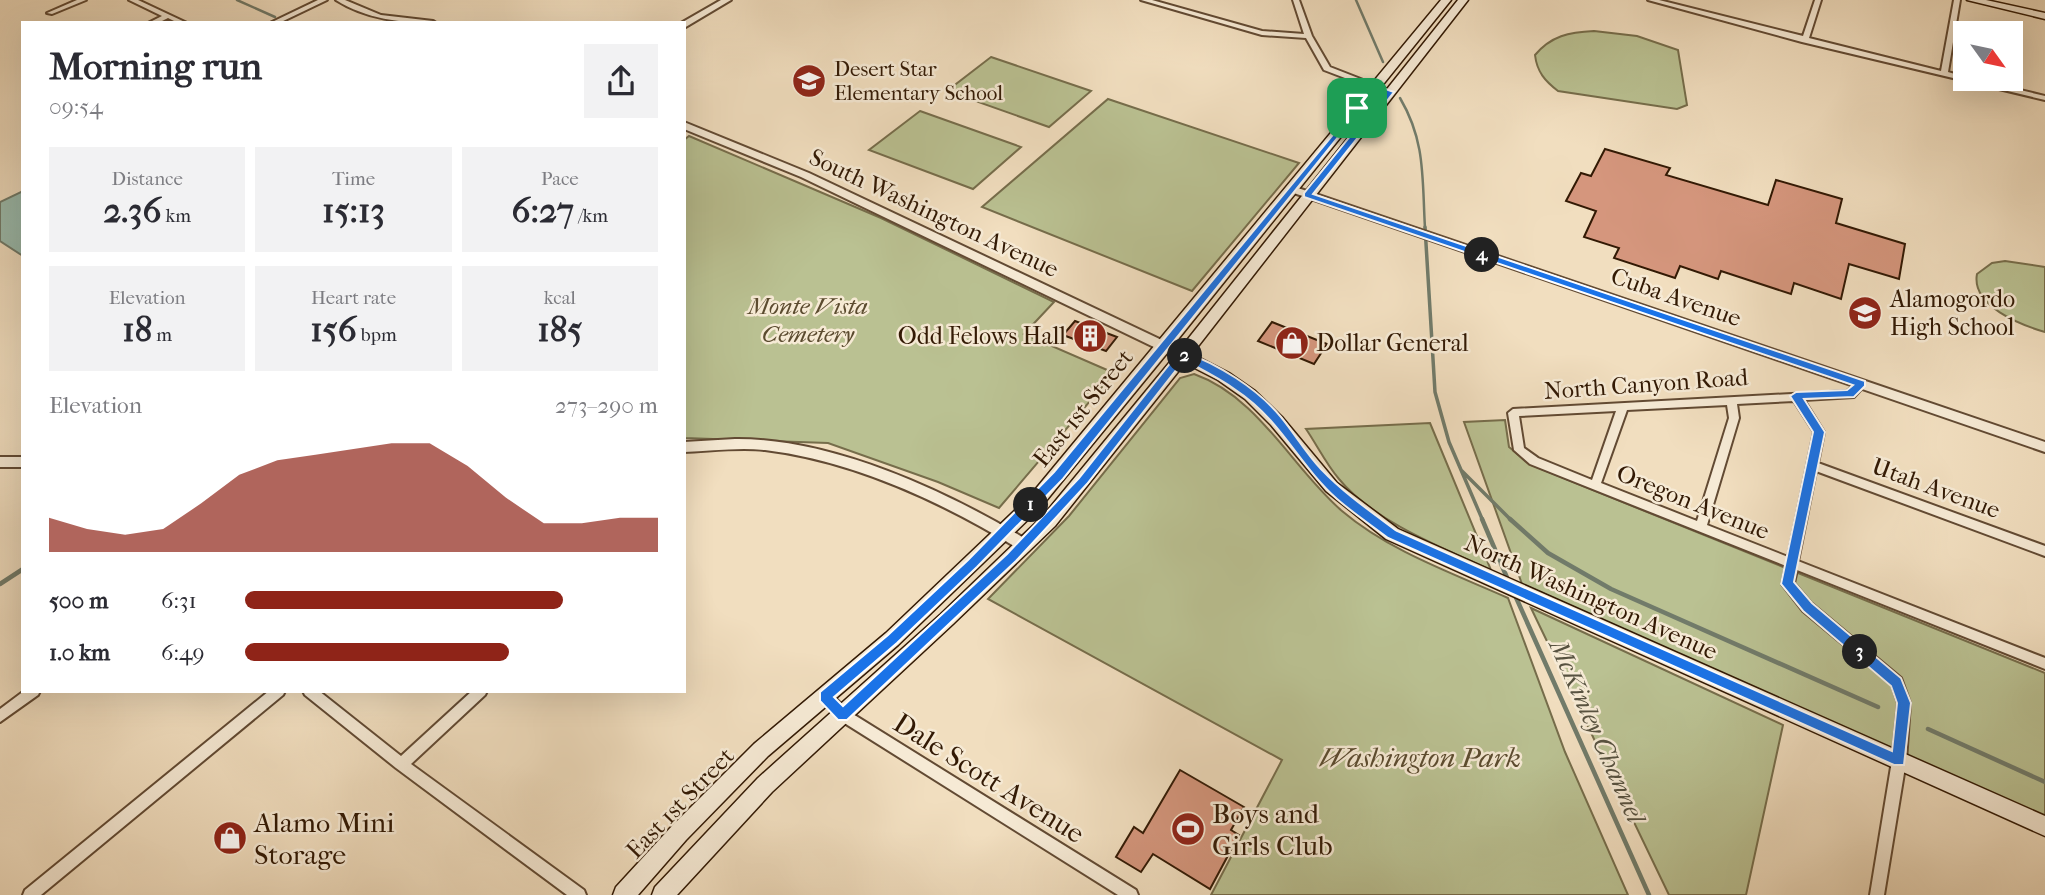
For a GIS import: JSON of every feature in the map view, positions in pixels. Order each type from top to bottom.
[{"type":"main road","name":"East 1st Street","points":[[1344,137],[1374,87],[1446,0]]},
{"type":"main road","name":"East 1st Street","points":[[663,895],[765,785],[1024,545],[1083,481],[1182,355],[1300,192],[1344,137],[1390,92],[1463,0]]},
{"type":"main road","points":[[1972,0],[2045,16]]},
{"type":"main road","name":"East 1st Street","points":[[624,895],[761,750],[892,639],[1005,533],[1059,475],[1163,346],[1300,192]]},
{"type":"main road","name":"North Washington Avenue","points":[[1163,346],[1227,378],[1252,396],[1275,417],[1314,469],[1366,516],[1392,534],[2045,826]]},
{"type":"street","points":[[50,13],[83,0]]},
{"type":"street","points":[[132,0],[179,21]]},
{"type":"street","points":[[277,21],[324,0]]},
{"type":"street","points":[[339,0],[380,17],[415,21]]},
{"type":"street","points":[[686,24],[727,0]]},
{"type":"street","points":[[1144,0],[1262,33],[1308,36]]},
{"type":"street","points":[[1296,0],[1308,36],[1327,68],[1390,92]]},
{"type":"street","points":[[1651,0],[1953,75]]},
{"type":"street","points":[[1694,10],[1699,0]]},
{"type":"street","points":[[1805,40],[1818,0]]},
{"type":"street","points":[[1944,73],[1957,0]]},
{"type":"street","points":[[156,21],[168,16]]},
{"type":"street","points":[[2016,91],[2045,98]]},
{"type":"street","name":"South Washington Avenue","points":[[686,126],[805,175],[1163,346]]},
{"type":"street","name":"Cuba Avenue","points":[[1300,192],[2045,447]]},
{"type":"street","name":"North Canyon Road","points":[[1513,413],[1850,394],[1861,384]]},
{"type":"street","points":[[1796,396],[1819,432],[1788,584],[1807,607],[1896,682],[1904,703],[1899,761],[1877,895]]},
{"type":"street","points":[[1700,528],[1734,418],[1731,400]]},
{"type":"street","points":[[1595,486],[1623,406]]},
{"type":"street","name":"Oregon Avenue","points":[[1513,413],[1519,450],[1534,461],[2045,664]]},
{"type":"street","points":[[686,447],[763,445],[839,459],[955,507],[1024,545]]},
{"type":"street","points":[[0,462],[21,461]]},
{"type":"street","name":"Utah Avenue","points":[[1813,465],[2045,551]]},
{"type":"street","points":[[0,715],[31,693]]},
{"type":"street","points":[[30,895],[277,693]]},
{"type":"street","points":[[312,693],[401,764],[579,895]]},
{"type":"street","points":[[401,764],[479,693]]},
{"type":"street","name":"Dale Scott Avenue","points":[[825,696],[842,715],[1131,895]]},
{"type":"green space","points":[[1594,31],[1637,36],[1678,50],[1687,105],[1677,109],[1558,91],[1549,84],[1542,76],[1535,55],[1547,43],[1561,36]]},
{"type":"green space","points":[[991,57],[1091,91],[1049,127],[947,91]]},
{"type":"green space","points":[[1108,99],[1299,163],[1192,291],[982,207]]},
{"type":"green space","points":[[920,111],[1021,147],[973,189],[869,150]]},
{"type":"green space","name":"Monte Vista Cemetery","points":[[689,136],[881,218],[1054,302],[1024,334],[1114,373],[999,508],[938,482],[828,443],[686,438],[686,138]]},
{"type":"green space","points":[[2005,261],[2045,267],[2045,332],[2011,319],[1982,296],[1977,285],[1977,274],[1992,263]]},
{"type":"green space","name":"Washington Park","points":[[1194,374],[1238,399],[1274,435],[1324,494],[1360,525],[1400,550],[1508,598],[1565,752],[1628,895],[1211,895],[1282,760],[988,599],[1069,516],[1180,378]]},
{"type":"green space","points":[[1505,420],[1509,447],[1531,465],[2045,673],[2045,818],[1522,584],[1464,422]]},
{"type":"green space","points":[[1430,423],[1491,570],[1409,532],[1370,508],[1339,479],[1306,429]]},
{"type":"green space","name":"Washington Park","points":[[1531,608],[1783,725],[1746,895],[1669,895]]},
{"type":"shaded area","points":[[21,192],[21,255],[0,241],[0,202]]},
{"type":"building","name":"Alamogordo High School","points":[[1605,149],[1670,168],[1666,175],[1768,205],[1776,180],[1842,199],[1836,223],[1905,244],[1899,279],[1849,264],[1841,299],[1794,283],[1791,294],[1721,271],[1718,279],[1680,266],[1675,278],[1614,258],[1619,248],[1584,237],[1596,211],[1566,201],[1581,173],[1591,176]]},
{"type":"building","name":"Odd Felows Hall","points":[[1075,321],[1117,337],[1106,351],[1063,335]]},
{"type":"building","name":"Dollar General","points":[[1272,322],[1327,344],[1314,364],[1258,341]]},
{"type":"building","name":"Boys and Girls Club","points":[[1180,770],[1244,807],[1231,830],[1239,835],[1210,889],[1153,854],[1141,872],[1116,857],[1134,827],[1143,833]]},
{"type":"waterway","points":[[237,0],[275,17]]},
{"type":"waterway","name":"McKinley Channel","points":[[1356,0],[1383,62]]},
{"type":"waterway","name":"McKinley Channel","points":[[1400,98],[1419,146],[1425,228]]},
{"type":"waterway","name":"McKinley Channel","points":[[1425,227],[1435,392],[1449,442],[1461,470]]},
{"type":"waterway","points":[[1461,470],[1510,519]]},
{"type":"waterway","name":"McKinley Channel","points":[[1461,470],[1483,521]]},
{"type":"waterway","name":"McKinley Channel","points":[[1482,519],[1508,580]]},
{"type":"waterway","points":[[1510,519],[1548,553],[1611,589],[1878,707]]},
{"type":"waterway","points":[[0,584],[21,570]]},
{"type":"waterway","name":"McKinley Channel","points":[[1514,593],[1649,895]]},
{"type":"waterway","points":[[1928,729],[2045,782]]},
{"type":"place","name":"Desert Star Elementary School","points":[[809,81]]},
{"type":"place","name":"Alamogordo High School","points":[[1865,313]]},
{"type":"place","name":"Odd Felows Hall","points":[[1090,336]]},
{"type":"place","name":"Dollar General","points":[[1292,343]]},
{"type":"place","name":"Boys and Girls Club","points":[[1188,829]]},
{"type":"place","name":"Alamo Mini Storage","points":[[230,838]]},
{"type":"route","points":[[1374,87],[1390,92],[1307,195],[1861,384],[1850,394],[1796,396],[1819,432],[1788,584],[1807,607],[1896,682],[1904,703],[1899,761],[1392,534],[1340,496],[1314,469],[1275,417],[1252,396],[1227,378],[1182,355],[1083,481],[1049,521],[1012,558],[842,715],[825,696],[892,639],[1035,502],[1223,276],[1357,108],[1374,87]]}]
